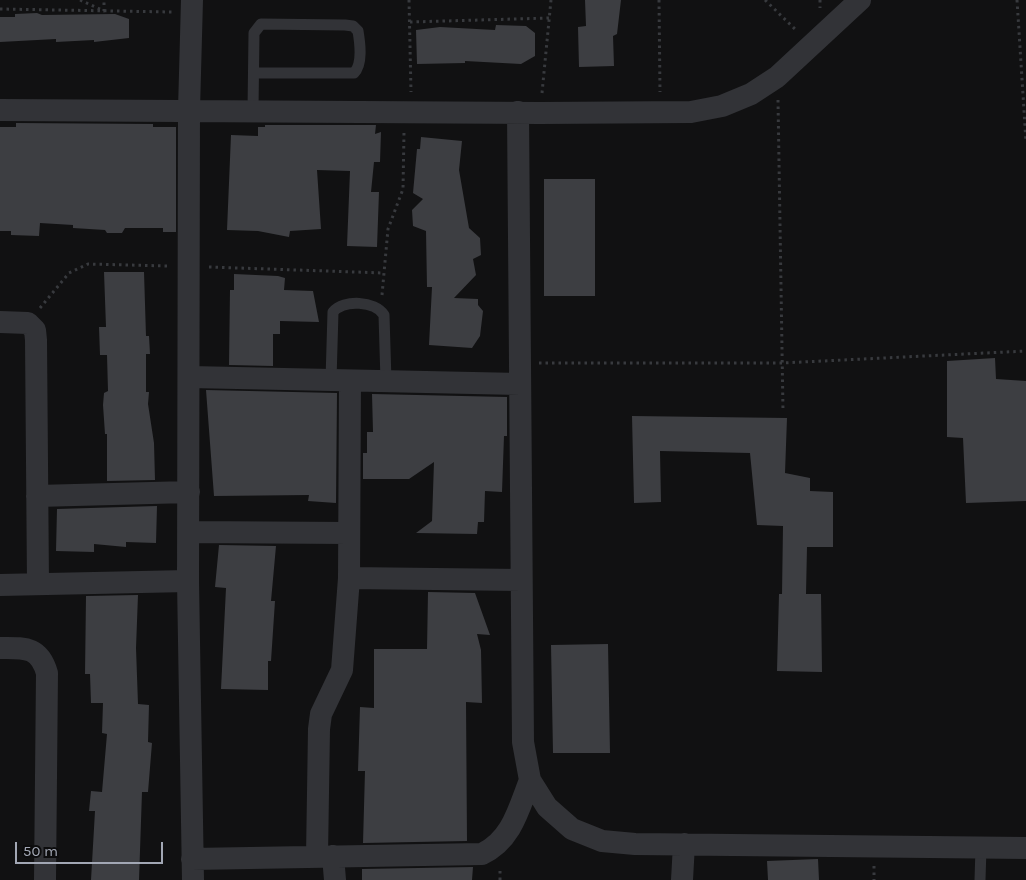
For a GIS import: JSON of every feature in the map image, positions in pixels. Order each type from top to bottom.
[{"type":"street","points":[[0,110],[692,112],[722,106],[751,94],[778,77],[860,0]]},
{"type":"street","points":[[192,6],[189,110],[190,377],[188,581],[192,869],[325,856],[482,854],[500,843],[507,835],[530,780]]},
{"type":"street","points":[[518,112],[522,742],[530,780],[547,807],[572,829],[602,841],[684,844],[1026,848]]},
{"type":"street","points":[[0,322],[28,323],[35,330],[38,584]]},
{"type":"street","points":[[190,377],[386,381],[520,374]]},
{"type":"street","points":[[335,880],[325,856],[319,729],[321,714],[342,670],[349,578],[349,534],[340,380]]},
{"type":"street","points":[[37,496],[189,492]]},
{"type":"street","points":[[189,532],[349,534]]},
{"type":"street","points":[[349,578],[521,580]]},
{"type":"street","points":[[0,585],[188,581]]},
{"type":"street","points":[[0,648],[32,650],[43,660],[46,673],[45,880]]},
{"type":"street","points":[[682,880],[684,844]]},
{"type":"lane","points":[[254,73],[354,73],[358,69],[359,63],[358,31],[353,26],[346,25],[261,24],[254,33],[254,73],[254,110]]},
{"type":"lane","points":[[340,380],[333,312],[344,304],[374,306],[380,309],[385,322],[386,381]]},
{"type":"lane","points":[[980,880],[981,848]]},
{"type":"path","points":[[80,0],[104,11]]},
{"type":"path","points":[[104,0],[104,11]]},
{"type":"path","points":[[380,309],[389,221],[403,189],[408,112],[410,0]]},
{"type":"path","points":[[540,113],[551,0]]},
{"type":"path","points":[[659,0],[660,112]]},
{"type":"path","points":[[765,0],[811,46]]},
{"type":"path","points":[[1017,0],[1026,142]]},
{"type":"path","points":[[0,8],[104,11],[192,6]]},
{"type":"path","points":[[410,22],[549,18]]},
{"type":"path","points":[[778,77],[783,411]]},
{"type":"path","points":[[28,323],[69,273],[83,266],[189,266],[384,273]]},
{"type":"path","points":[[520,374],[1026,351]]},
{"type":"building","points":[[585,0],[621,0],[617,34],[613,36],[614,66],[579,67],[578,27],[586,26]]},
{"type":"building","points":[[37,13],[42,15],[115,14],[129,19],[129,38],[94,42],[94,40],[56,42],[56,39],[0,42],[0,17],[15,17],[15,14]]},
{"type":"building","points":[[496,25],[526,26],[535,33],[535,56],[521,64],[465,61],[465,63],[417,64],[416,30],[440,27],[495,30]]},
{"type":"building","points":[[16,123],[153,124],[153,127],[176,127],[176,232],[163,232],[163,228],[125,228],[122,233],[107,233],[105,230],[73,228],[73,225],[40,223],[39,236],[11,235],[11,231],[0,231],[0,127],[16,127]]},
{"type":"building","points":[[265,125],[376,125],[375,134],[381,132],[380,162],[374,162],[371,192],[379,192],[377,247],[347,246],[350,171],[317,170],[321,229],[290,231],[289,237],[258,231],[227,230],[231,135],[258,136],[258,127],[265,127]]},
{"type":"building","points":[[421,137],[462,141],[459,170],[469,228],[480,238],[481,255],[473,259],[476,275],[454,298],[478,299],[478,305],[483,311],[480,336],[472,348],[429,345],[432,287],[427,287],[426,231],[413,226],[412,210],[423,199],[413,193],[417,149],[420,149]]},
{"type":"building","points":[[544,179],[595,179],[595,296],[544,296]]},
{"type":"building","points":[[104,272],[144,272],[146,336],[149,336],[150,354],[146,354],[146,392],[149,392],[148,404],[154,443],[155,480],[107,481],[107,434],[105,434],[103,405],[104,393],[108,391],[107,355],[100,355],[99,327],[106,327]]},
{"type":"building","points":[[234,274],[278,276],[285,278],[284,290],[313,291],[319,322],[280,321],[280,334],[273,334],[273,366],[229,365],[230,290],[234,290]]},
{"type":"building","points":[[995,358],[996,379],[1026,381],[1026,501],[966,503],[963,438],[947,437],[947,361]]},
{"type":"building","points":[[206,390],[337,393],[336,503],[308,501],[309,495],[214,496]]},
{"type":"building","points":[[372,394],[507,397],[507,436],[504,436],[502,492],[485,491],[484,522],[478,522],[477,534],[416,533],[432,521],[434,462],[409,479],[363,479],[363,453],[367,453],[367,432],[373,432]]},
{"type":"building","points":[[632,416],[787,418],[785,473],[810,478],[810,491],[833,492],[833,547],[807,547],[806,594],[821,594],[822,672],[777,671],[779,594],[782,594],[783,526],[757,525],[750,453],[660,451],[661,502],[634,503]]},
{"type":"building","points":[[157,506],[156,543],[126,542],[126,547],[94,544],[94,552],[56,551],[57,509]]},
{"type":"building","points":[[219,545],[276,546],[271,601],[275,601],[271,661],[268,661],[268,690],[221,689],[226,588],[215,587]]},
{"type":"building","points":[[428,592],[475,593],[490,635],[477,634],[481,650],[482,703],[466,702],[467,841],[363,843],[365,771],[358,771],[360,707],[374,708],[374,649],[427,649]]},
{"type":"building","points":[[138,595],[136,648],[138,704],[149,705],[148,742],[152,743],[148,792],[142,792],[139,880],[91,880],[95,811],[89,811],[91,791],[102,792],[107,734],[102,733],[103,703],[91,703],[90,674],[85,674],[86,596]]},
{"type":"building","points":[[608,644],[610,753],[553,753],[551,645]]},
{"type":"building","points":[[818,859],[819,880],[768,880],[767,861]]},
{"type":"building","points":[[473,867],[472,880],[362,880],[362,869]]}]
